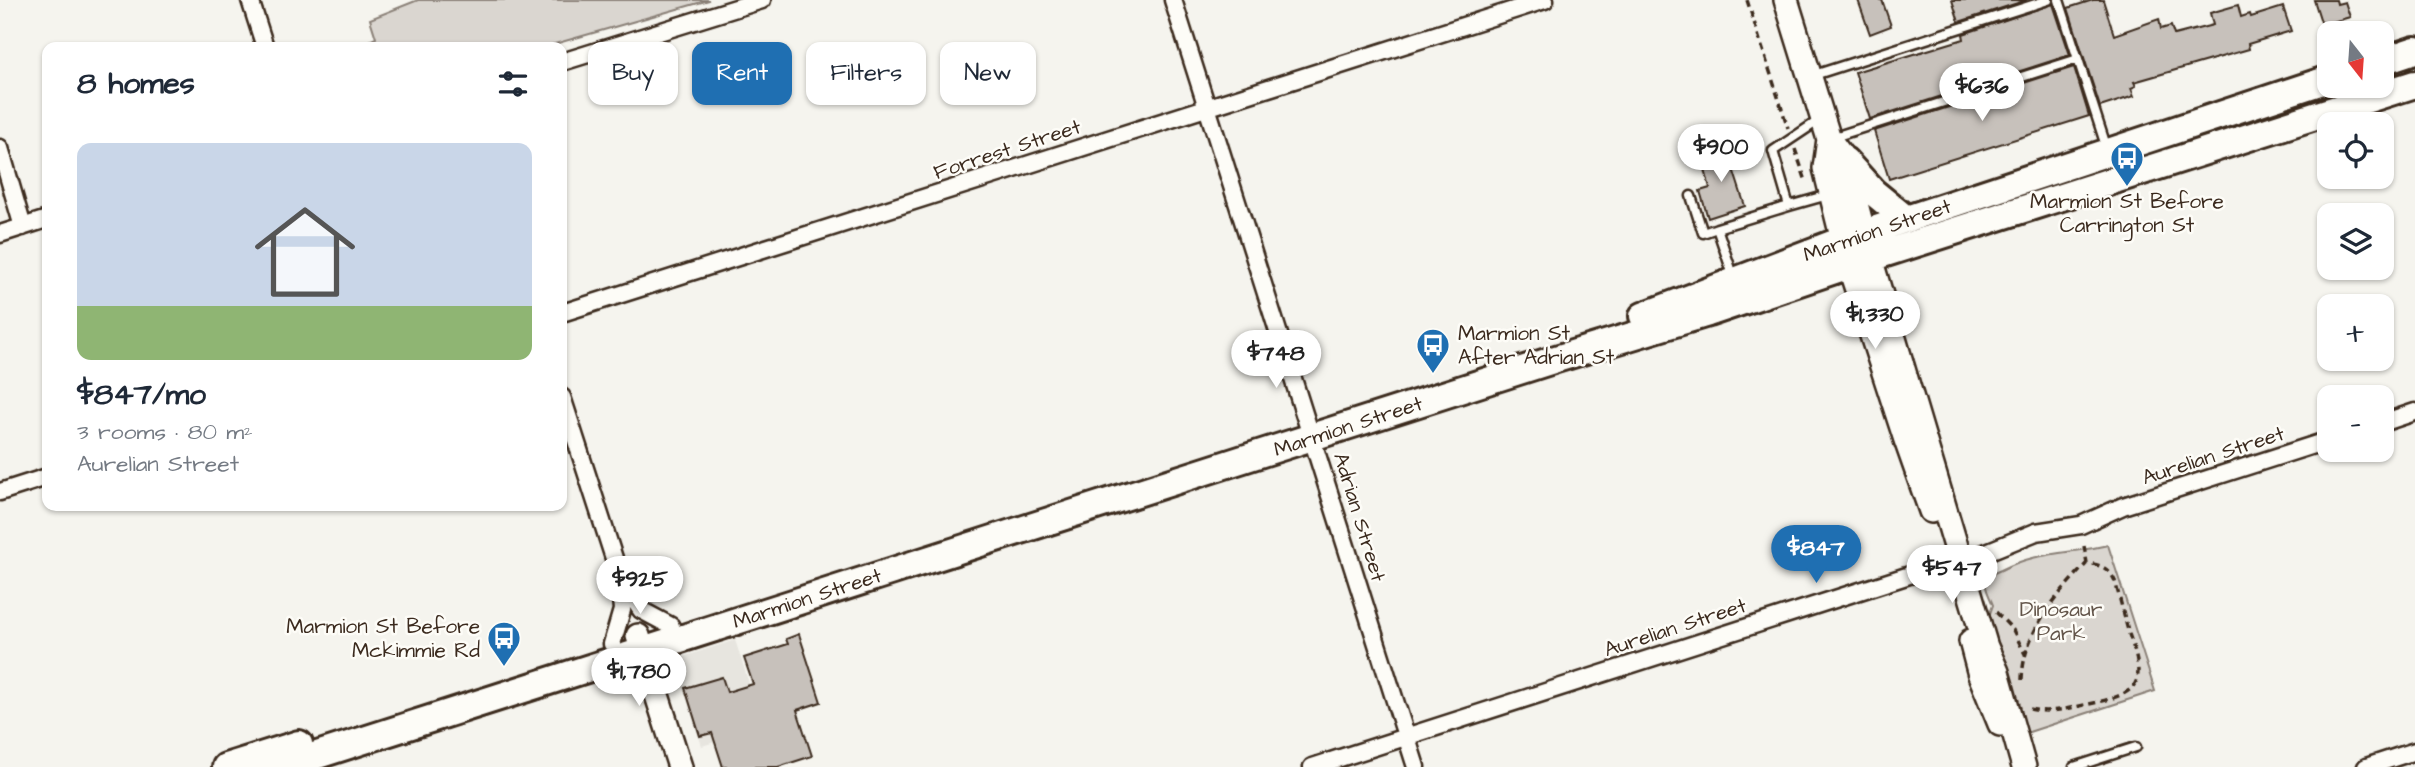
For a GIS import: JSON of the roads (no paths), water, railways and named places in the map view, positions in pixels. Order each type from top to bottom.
[{"type":"main road","points":[[1786,0],[1825,129],[1845,160],[1881,199],[1906,219]]},
{"type":"main road","points":[[2394,57],[2415,50]]},
{"type":"main road","name":"Marmion Street","points":[[226,767],[611,644],[641,643],[671,626],[1310,430],[1708,313],[1856,249],[1906,219],[2317,83]]},
{"type":"main road","name":"Marmion Street","points":[[279,767],[641,643],[1310,430],[1601,331],[1734,281],[1856,249],[2415,83]]},
{"type":"main road","points":[[1825,129],[1825,168],[1821,197],[1856,249]]},
{"type":"main road","points":[[1845,160],[1856,249],[1954,563],[2002,688],[2024,767]]},
{"type":"main road","points":[[1954,563],[1980,675],[2014,767]]},
{"type":"main road","points":[[641,643],[680,767]]},
{"type":"street","points":[[250,0],[263,42]]},
{"type":"street","points":[[567,60],[762,0]]},
{"type":"street","name":"Adrian Street","points":[[1173,0],[1416,767]]},
{"type":"street","name":"Forrest Street","points":[[567,311],[1545,0]]},
{"type":"street","points":[[0,148],[23,227]]},
{"type":"street","points":[[0,234],[42,221]]},
{"type":"street","points":[[2394,419],[2415,412]]},
{"type":"street","points":[[567,413],[621,580],[641,610],[671,626]]},
{"type":"street","name":"Aurelian Street","points":[[1312,767],[1954,563],[2036,532],[2081,525],[2123,506],[2317,444]]},
{"type":"street","points":[[0,492],[42,479]]},
{"type":"street","points":[[611,644],[622,610],[621,580]]},
{"type":"street","points":[[2366,767],[2415,751]]},
{"type":"lane","points":[[1809,77],[2048,0]]},
{"type":"lane","points":[[2059,0],[2108,152]]},
{"type":"lane","points":[[1789,206],[1773,151],[1792,139],[2078,60]]},
{"type":"lane","points":[[1691,196],[1703,233],[1821,197]]},
{"type":"lane","points":[[1717,228],[1734,281]]},
{"type":"lane","points":[[2074,767],[2136,747]]},
{"type":"place","name":"Marmion St Before Carrington St","points":[[2127,188]]},
{"type":"place","name":"Marmion St After Adrian St","points":[[1433,375]]},
{"type":"place","name":"Marmion St Before Mckimmie Rd","points":[[504,668]]},
{"type":"park label","name":"Dinosaur Park","points":[[2061,621]]}]
